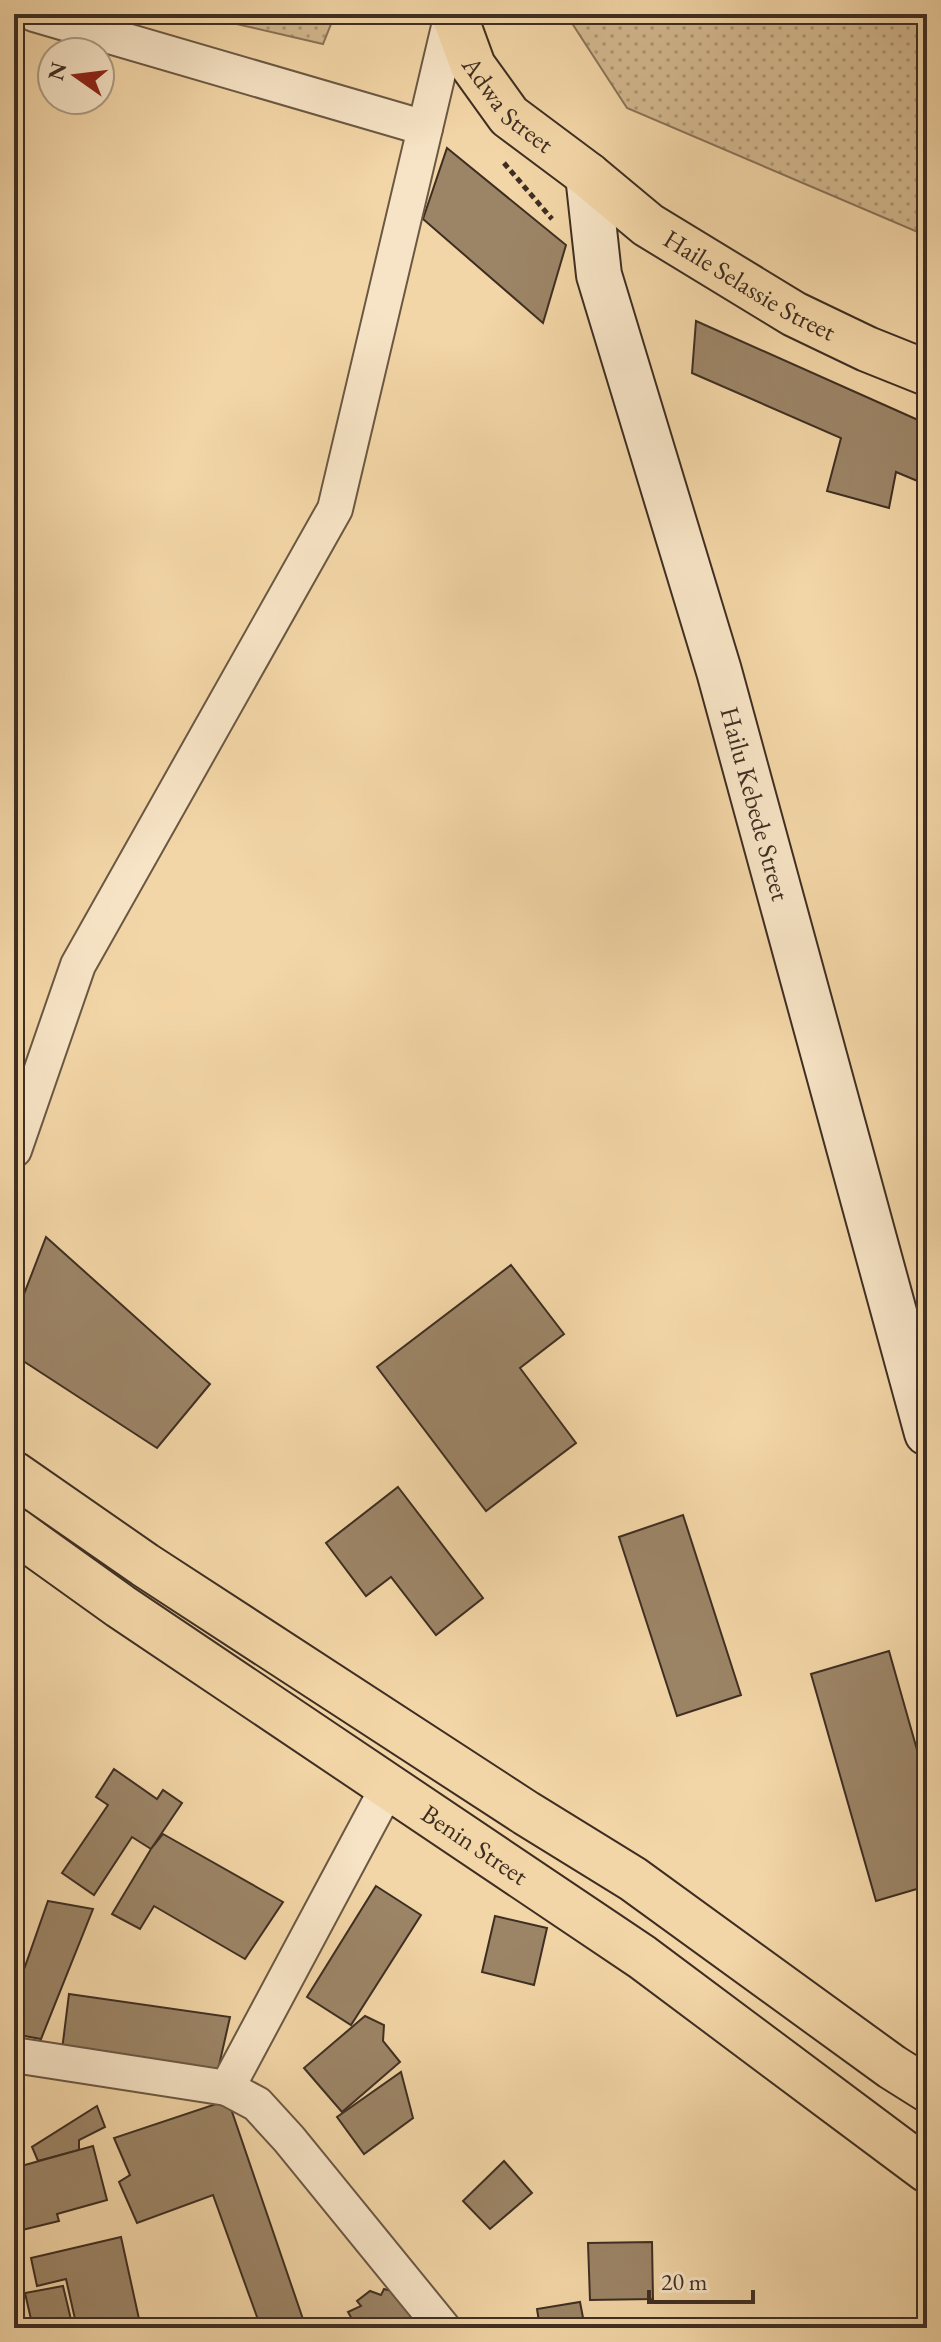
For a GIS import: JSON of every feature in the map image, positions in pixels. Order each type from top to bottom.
[{"type":"main road","name":"Adwa Street","points":[[453,14],[473,66],[509,116],[588,175]]},
{"type":"main road","name":"Haile Selassie Street","points":[[588,175],[648,225],[794,314],[927,373]]},
{"type":"main road","name":"Hailu Kebede Street","points":[[588,175],[599,275],[719,671],[927,1433]]},
{"type":"main road","points":[[14,1474],[145,1565],[633,1879],[892,2067],[927,2089]]},
{"type":"main road","name":"Benin Street","points":[[14,1530],[120,1606],[642,1957],[927,2170]]},
{"type":"main road","points":[[120,1606],[145,1565]]},
{"type":"street","points":[[34,14],[425,128]]},
{"type":"street","points":[[14,1150],[78,965],[335,509],[453,14]]},
{"type":"street","points":[[227,2088],[388,1787]]},
{"type":"street","points":[[14,2055],[227,2088],[257,2104],[443,2328]]},
{"type":"shaded area","points":[[193,14],[335,14],[323,44]]},
{"type":"shaded area","points":[[566,14],[927,14],[927,236],[627,108]]},
{"type":"building","points":[[447,148],[566,245],[543,323],[423,219]]},
{"type":"building","points":[[696,321],[927,424],[927,485],[896,472],[889,508],[827,491],[841,438],[692,373]]},
{"type":"building","points":[[46,1237],[210,1384],[157,1448],[14,1355],[14,1320]]},
{"type":"building","points":[[511,1265],[564,1334],[520,1368],[576,1443],[486,1511],[377,1367]]},
{"type":"building","points":[[398,1487],[483,1598],[436,1635],[391,1577],[366,1596],[326,1543]]},
{"type":"building","points":[[683,1515],[741,1695],[677,1716],[619,1537]]},
{"type":"building","points":[[889,1651],[927,1785],[927,1886],[876,1901],[811,1674]]},
{"type":"building","points":[[114,1769],[157,1799],[163,1790],[182,1803],[151,1849],[132,1837],[94,1895],[62,1873],[108,1805],[96,1797]]},
{"type":"building","points":[[163,1834],[283,1902],[245,1959],[154,1906],[140,1929],[112,1914]]},
{"type":"building","points":[[376,1886],[421,1915],[351,2025],[307,1997]]},
{"type":"building","points":[[48,1901],[93,1909],[41,2039],[14,2034],[14,1998]]},
{"type":"building","points":[[495,1916],[547,1928],[534,1985],[482,1972]]},
{"type":"building","points":[[69,1994],[230,2017],[218,2070],[62,2050]]},
{"type":"building","points":[[365,2016],[384,2025],[383,2041],[400,2062],[342,2112],[304,2068]]},
{"type":"building","points":[[401,2072],[413,2118],[364,2154],[337,2117]]},
{"type":"building","points":[[228,2100],[306,2328],[261,2328],[213,2195],[137,2223],[119,2182],[130,2175],[114,2138]]},
{"type":"building","points":[[97,2106],[105,2127],[79,2140],[79,2150],[38,2161],[32,2147]]},
{"type":"building","points":[[93,2146],[107,2200],[57,2214],[59,2221],[14,2232],[14,2168]]},
{"type":"building","points":[[504,2161],[532,2193],[490,2229],[463,2201]]},
{"type":"building","points":[[121,2237],[141,2328],[77,2328],[66,2279],[37,2286],[31,2258]]},
{"type":"building","points":[[652,2242],[653,2299],[590,2300],[588,2243]]},
{"type":"building","points":[[63,2286],[73,2328],[33,2328],[25,2293]]},
{"type":"building","points":[[384,2289],[411,2296],[410,2324],[399,2328],[357,2328],[348,2312],[361,2306],[357,2301],[370,2291],[381,2295]]},
{"type":"building","points":[[580,2302],[585,2328],[540,2328],[537,2309]]}]
